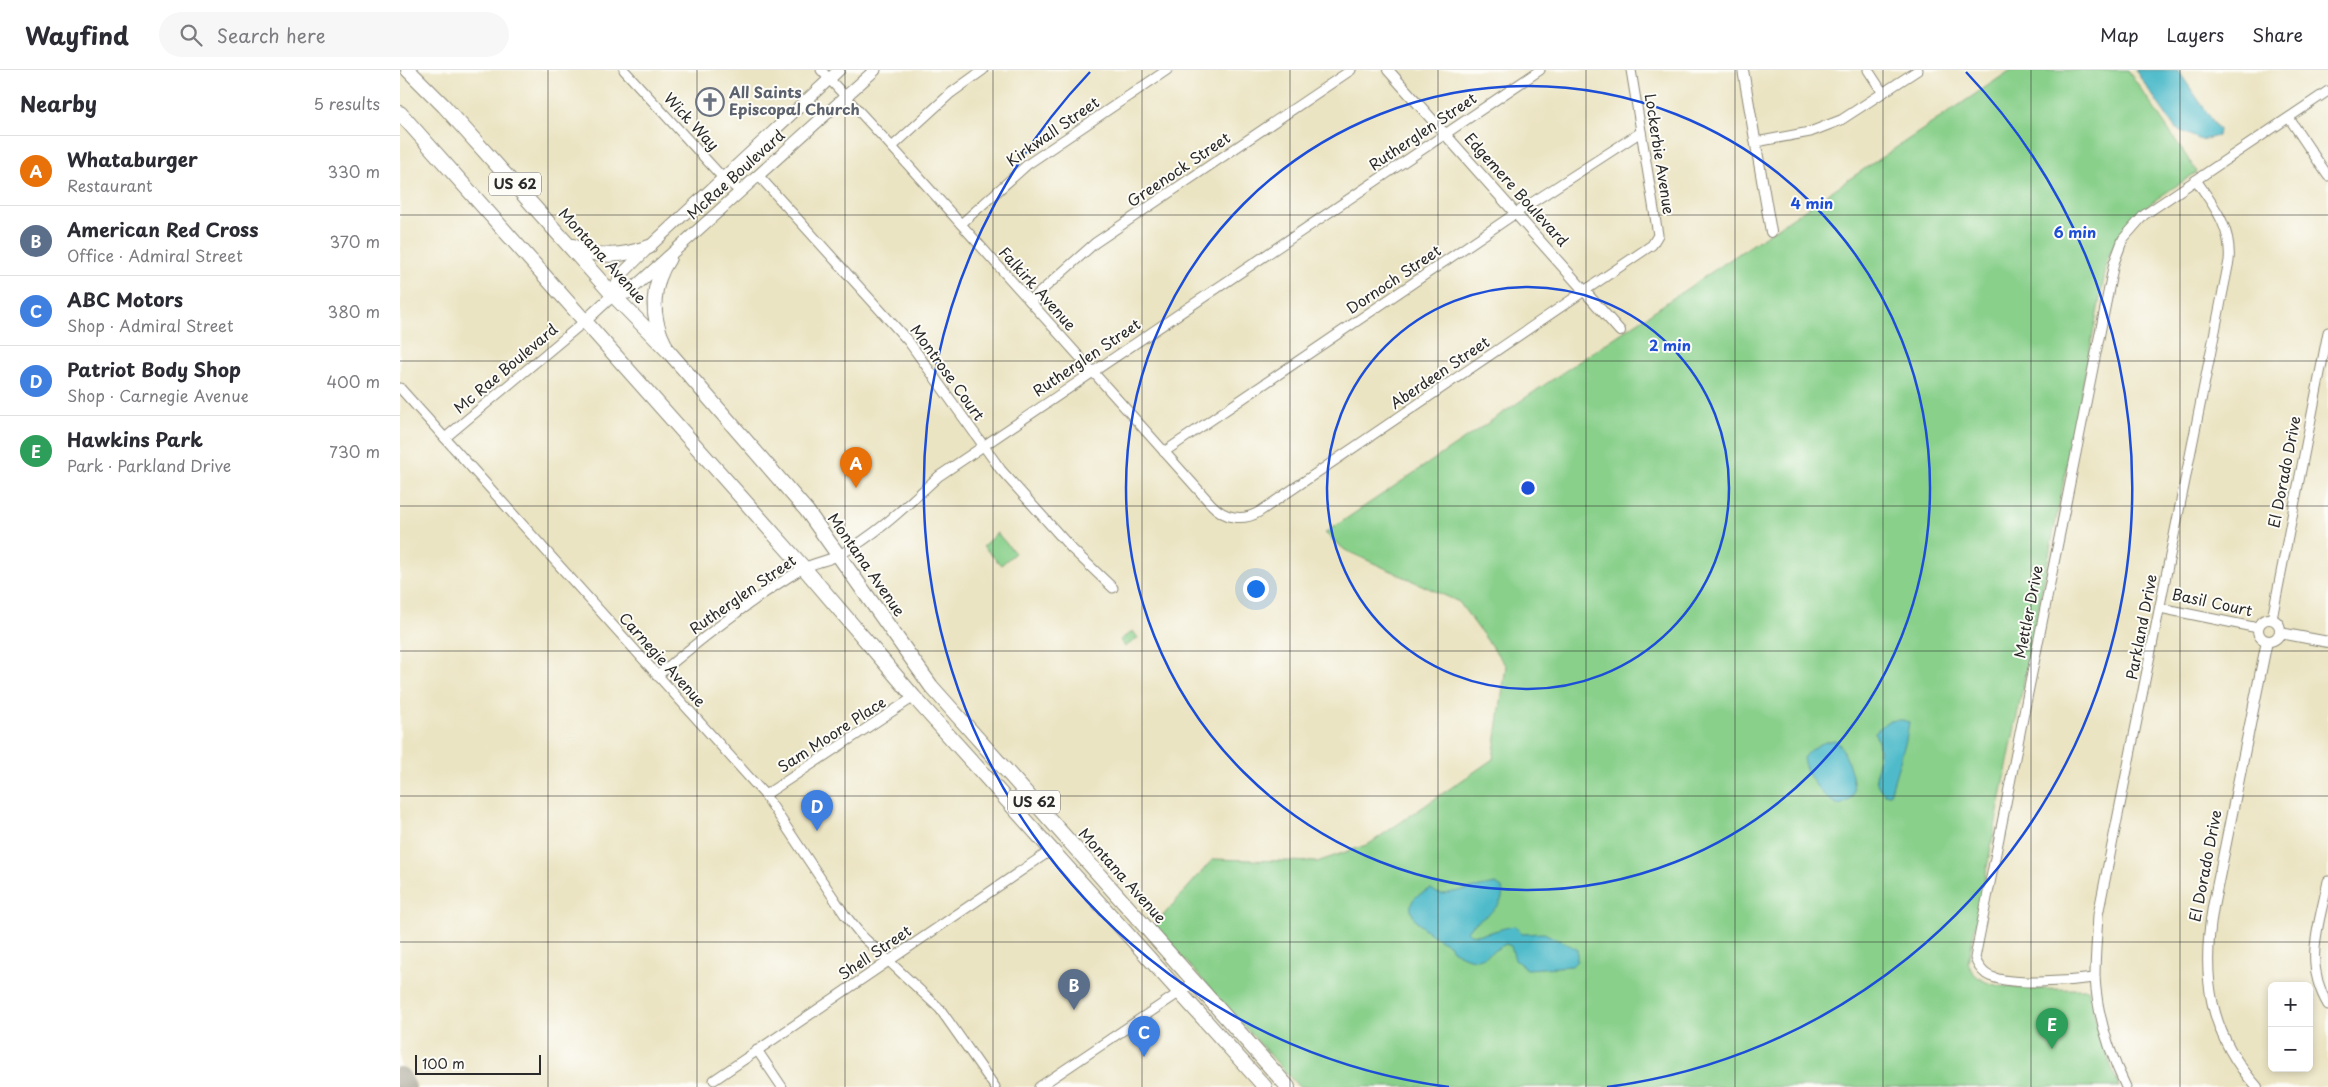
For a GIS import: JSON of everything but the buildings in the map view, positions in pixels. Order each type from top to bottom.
[{"type":"highway","name":"Montana Avenue","points":[[408,70],[444,106],[613,295],[669,352],[812,517],[931,686],[1288,1087]]},
{"type":"highway","name":"US 62","points":[[400,113],[804,568],[914,697],[1053,849],[1265,1087]]},
{"type":"highway","points":[[570,245],[589,253],[608,256],[650,247]]},
{"type":"highway","points":[[669,258],[656,282],[654,307],[659,330],[669,352]]},
{"type":"main road","name":"McRae Boulevard","points":[[585,321],[613,295],[620,276],[839,70]]},
{"type":"main road","name":"McRae Boulevard","points":[[613,295],[628,293],[669,258],[698,228],[876,70]]},
{"type":"street","name":"Wick Way","points":[[624,70],[723,178],[740,190]]},
{"type":"street","name":"Falkirk Avenue","points":[[820,70],[892,147],[1218,511],[1237,518]]},
{"type":"street","points":[[892,147],[951,93],[983,70]]},
{"type":"street","name":"Kirkwall Street","points":[[961,224],[1028,164],[1167,70]]},
{"type":"street","name":"Greenock Street","points":[[1030,301],[1096,243],[1351,70]]},
{"type":"street","name":"Edgemere Boulevard","points":[[1388,70],[1620,331]]},
{"type":"street","name":"Rutherglen Street","points":[[658,676],[722,622],[804,568],[839,555],[881,528],[940,476],[982,446],[1540,70]]},
{"type":"street","name":"Lockerbie Avenue","points":[[1631,70],[1658,235],[1654,242]]},
{"type":"street","points":[[1743,70],[1771,232]]},
{"type":"street","points":[[1868,70],[1883,94]]},
{"type":"street","points":[[1756,142],[1810,132],[1841,120],[1918,70]]},
{"type":"street","name":"Mettler Drive","points":[[2095,978],[2049,982],[1997,978],[1984,972],[1977,963],[1975,954],[2114,263],[2122,239],[2135,223],[2328,91]]},
{"type":"street","points":[[2289,118],[2328,176]]},
{"type":"street","name":"Dornoch Street","points":[[1164,452],[1516,214],[1641,132]]},
{"type":"street","name":"Montrose Court","points":[[758,175],[909,342],[982,446],[1072,549],[1113,588]]},
{"type":"street","name":"Parkland Drive","points":[[2126,1087],[2100,1010],[2095,978],[2098,916],[2230,256],[2226,226],[2196,180]]},
{"type":"street","name":"Aberdeen Street","points":[[1237,518],[1252,516],[1259,512],[1586,292],[1644,252],[1654,242]]},
{"type":"street","name":"Mc Rae Boulevard","points":[[445,438],[585,321]]},
{"type":"street","name":"El Dorado Drive","points":[[2272,619],[2328,332]]},
{"type":"street","name":"Carnegie Avenue","points":[[400,388],[765,795],[845,915],[862,936],[947,1017],[994,1087]]},
{"type":"street","name":"Basil Court","points":[[2160,608],[2258,628]]},
{"type":"street","points":[[2272,619],[2279,624],[2280,633],[2275,639],[2267,641],[2260,636],[2258,628],[2263,620],[2272,619]]},
{"type":"street","points":[[2280,633],[2328,642]]},
{"type":"street","name":"El Dorado Drive","points":[[2257,1087],[2231,1052],[2220,1029],[2211,999],[2207,963],[2208,937],[2214,898],[2267,641]]},
{"type":"street","name":"Sam Moore Place","points":[[765,795],[914,697]]},
{"type":"street","name":"Shell Street","points":[[714,1080],[1053,849]]},
{"type":"street","points":[[2328,881],[2313,966],[2320,993],[2328,1005]]},
{"type":"street","points":[[1039,1087],[1195,982]]},
{"type":"street","points":[[757,1050],[782,1087]]},
{"type":"green space","points":[[2011,70],[2128,70],[2197,172],[2157,199],[2134,218],[2116,242],[2108,258],[1968,963],[1977,977],[1996,985],[2036,989],[2088,989],[2099,1034],[2119,1087],[1299,1087],[1154,926],[1213,859],[1317,862],[1369,844],[1493,759],[1506,666],[1459,602],[1345,550],[1325,533]]},
{"type":"green space","points":[[997,533],[1015,553],[1001,565],[983,546]]},
{"type":"green space","points":[[1133,631],[1138,638],[1125,647],[1120,640]]},
{"type":"water","points":[[2135,70],[2178,70],[2219,130],[2218,136],[2201,140],[2176,129]]},
{"type":"water","points":[[1902,720],[1909,722],[1906,740],[1890,794],[1885,794],[1877,784],[1876,778],[1879,744],[1875,732],[1888,721]]},
{"type":"water","points":[[1835,740],[1846,757],[1852,775],[1854,790],[1852,797],[1840,805],[1828,798],[1816,786],[1807,772],[1803,758],[1817,746]]},
{"type":"water","points":[[1496,884],[1502,888],[1503,894],[1498,906],[1467,931],[1475,935],[1515,926],[1522,934],[1544,933],[1577,949],[1577,961],[1572,966],[1527,969],[1515,960],[1511,946],[1506,944],[1480,958],[1469,958],[1452,950],[1449,944],[1423,928],[1413,915],[1411,908],[1415,897],[1431,889],[1443,894]]},
{"type":"taxiway","points":[[400,1078],[405,1087]]},
{"type":"place","name":"All Saints Episcopal Church","points":[[710,102]]},
{"type":"place","name":"Whataburger","points":[[856,488]]},
{"type":"place","name":"Patriot Body Shop","points":[[817,831]]},
{"type":"place","name":"American Red Cross","points":[[1074,1010]]},
{"type":"place","name":"Hawkins Park","points":[[2052,1049]]},
{"type":"place","name":"ABC Motors","points":[[1144,1057]]}]
